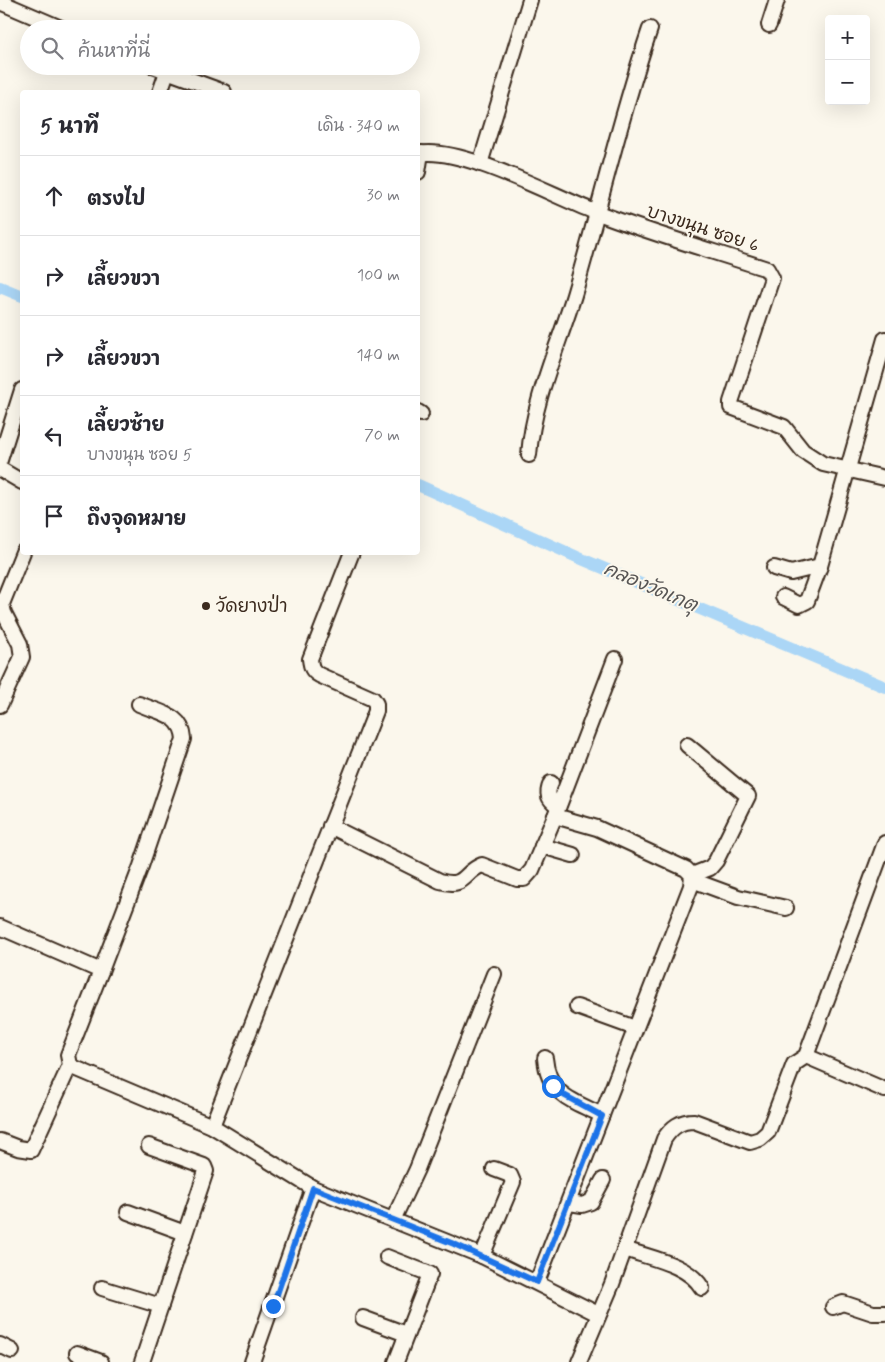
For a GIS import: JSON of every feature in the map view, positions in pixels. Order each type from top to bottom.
[{"type":"street","points":[[480,164],[530,0]]},
{"type":"street","points":[[769,25],[777,0]]},
{"type":"street","points":[[0,2],[42,20]]},
{"type":"street","points":[[529,455],[531,429],[597,213],[632,83],[650,30]]},
{"type":"street","points":[[161,90],[166,75]]},
{"type":"street","points":[[176,75],[218,90]]},
{"type":"street","name":"บางขนุน ซอย 6","points":[[420,153],[437,152],[480,164],[597,213],[767,269],[771,273],[772,278],[731,402],[731,408],[784,427],[803,451],[823,464],[885,478]]},
{"type":"street","points":[[784,597],[799,605],[807,601],[820,566],[847,469],[880,374],[885,339]]},
{"type":"street","points":[[0,460],[20,396]]},
{"type":"street","points":[[0,468],[20,481]]},
{"type":"street","points":[[0,705],[22,657],[20,644],[1,603],[22,555]]},
{"type":"street","points":[[212,1126],[376,711],[376,704],[372,698],[319,675],[313,671],[310,665],[310,659],[351,555]]},
{"type":"street","points":[[774,568],[791,573],[820,566]]},
{"type":"street","points":[[330,826],[440,881],[451,884],[467,878],[482,865],[517,879],[524,879],[532,870],[557,811],[615,659]]},
{"type":"street","points":[[0,1141],[18,1148],[31,1150],[70,1064],[68,1056],[141,866],[184,740],[181,724],[177,720],[139,704]]},
{"type":"street","points":[[537,1282],[570,1203],[692,878],[710,868],[716,861],[748,796],[687,745]]},
{"type":"street","points":[[551,782],[548,796],[557,811],[606,831],[686,869],[692,878],[738,897],[786,908]]},
{"type":"street","points":[[579,1362],[664,1139],[669,1132],[685,1121],[694,1120],[750,1142],[760,1139],[768,1132],[794,1064],[806,1056],[885,843]]},
{"type":"street","points":[[542,846],[573,854]]},
{"type":"street","points":[[0,927],[101,972]]},
{"type":"street","points":[[393,1220],[417,1169],[494,974]]},
{"type":"street","points":[[577,1008],[636,1028]]},
{"type":"street","points":[[806,1056],[885,1090]]},
{"type":"street","points":[[545,1058],[550,1080],[560,1093],[602,1116]]},
{"type":"street","points":[[70,1064],[212,1126],[313,1188],[482,1256],[598,1314]]},
{"type":"street","points":[[142,1362],[206,1169],[149,1146]]},
{"type":"street","points":[[482,1256],[513,1182],[510,1175],[494,1169]]},
{"type":"street","points":[[570,1203],[582,1206],[591,1202],[603,1180]]},
{"type":"street","points":[[252,1362],[313,1188]]},
{"type":"street","points":[[128,1212],[185,1234]]},
{"type":"street","points":[[624,1248],[684,1271],[698,1281],[702,1288]]},
{"type":"street","points":[[387,1258],[430,1274],[396,1362]]},
{"type":"street","points":[[102,1288],[161,1306]]},
{"type":"street","points":[[833,1307],[843,1303],[873,1313],[885,1313]]},
{"type":"street","points":[[363,1318],[406,1334]]},
{"type":"street","points":[[77,1353],[101,1362]]},
{"type":"waterway","name":"คลองวัดเกตุ","points":[[0,287],[20,295]]},
{"type":"waterway","name":"คลองวัดเกตุ","points":[[420,486],[577,557],[885,687]]},
{"type":"place","name":"วัดยางป่า","points":[[206,606]]},
{"type":"route","points":[[273,1306],[313,1188],[454,1244],[537,1282],[570,1203],[602,1116],[560,1093],[553,1086]]}]
